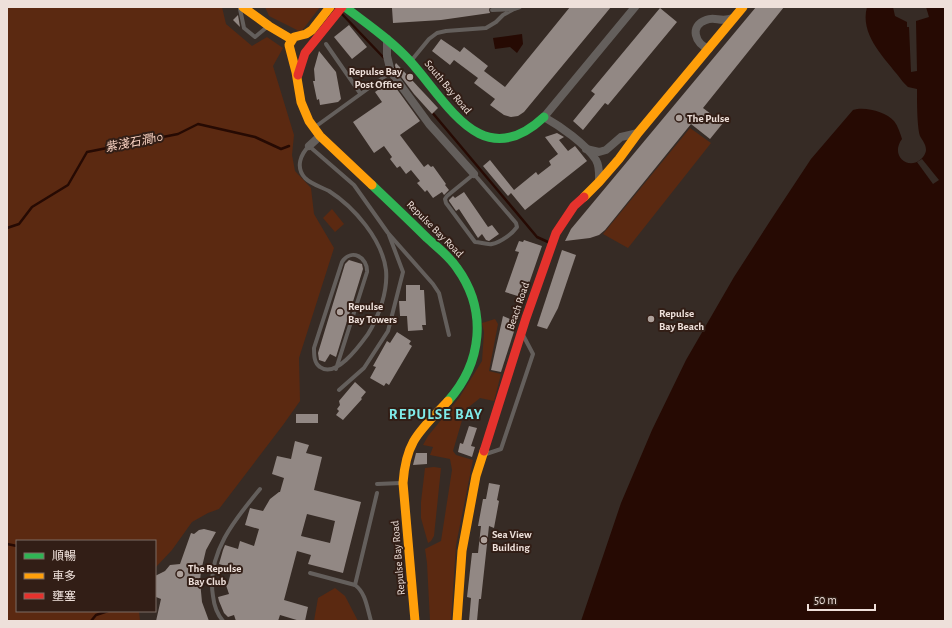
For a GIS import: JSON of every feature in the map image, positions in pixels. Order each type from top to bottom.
[{"type":"street","points":[[243,7],[269,26],[294,41],[308,39],[307,51],[296,55],[291,51],[294,41]]},
{"type":"street","name":"Repulse Bay Road","points":[[298,82],[300,65],[330,7]]},
{"type":"street","name":"Repulse Bay Road","points":[[342,7],[321,26],[294,41],[294,63],[301,102],[305,114],[313,128],[320,136],[447,255],[464,277],[470,289],[474,304],[477,328],[477,342],[470,369],[457,390],[426,422],[415,438],[405,461],[403,483],[415,621]]},
{"type":"street","name":"South Bay Road","points":[[345,7],[386,43],[410,61],[461,122],[469,129],[479,135],[498,139],[515,137],[536,126],[635,7]]},
{"type":"street","name":"Beach Road","points":[[456,621],[462,551],[474,486],[482,456],[522,331],[556,233],[574,206],[599,182],[743,7]]},
{"type":"street","points":[[709,49],[702,47],[698,41],[696,34],[697,27],[708,19],[728,21],[734,18]]},
{"type":"street","points":[[386,43],[389,68],[429,124],[474,174]]},
{"type":"street","points":[[544,117],[563,129],[596,160],[600,174],[599,182]]},
{"type":"street","points":[[586,150],[599,152],[606,150],[621,137],[638,133]]},
{"type":"street","points":[[309,146],[320,136]]},
{"type":"lane","points":[[239,7],[244,28],[255,37],[269,26]]},
{"type":"lane","points":[[410,61],[429,38],[436,33],[486,28],[496,22],[503,15],[520,7]]},
{"type":"lane","points":[[492,10],[514,9]]},
{"type":"lane","points":[[326,44],[360,93]]},
{"type":"lane","points":[[313,128],[360,93],[389,68]]},
{"type":"lane","points":[[336,368],[367,272],[364,260],[357,255],[349,255],[344,258],[314,348],[314,357],[318,366],[323,369],[336,368],[353,353],[368,334],[374,323],[382,301],[386,272],[382,254],[378,246],[369,230],[357,215],[344,202],[328,191],[311,183],[304,177],[300,169],[300,160],[303,152],[309,146],[354,185],[388,233],[433,284],[439,293],[449,335]]},
{"type":"lane","points":[[474,174],[517,227],[508,236],[491,244],[475,242],[446,203],[445,199],[474,174]]},
{"type":"lane","points":[[339,390],[364,368],[388,331],[403,272],[388,233]]},
{"type":"lane","points":[[482,456],[501,448],[533,354],[522,331]]},
{"type":"lane","points":[[377,484],[403,483]]},
{"type":"lane","points":[[223,621],[217,612],[214,601],[212,582],[214,563],[226,534],[238,516],[260,489]]},
{"type":"lane","points":[[355,585],[377,492]]},
{"type":"lane","points":[[310,573],[355,585],[364,594],[371,621]]},
{"type":"shaded area","points":[[7,7],[222,7],[226,24],[252,46],[267,37],[283,48],[273,66],[294,135],[292,155],[295,171],[311,188],[314,214],[334,248],[299,358],[300,401],[219,509],[192,522],[172,550],[156,567],[156,540],[16,540],[16,612],[139,612],[140,621],[7,621]]},
{"type":"shaded area","points":[[265,7],[320,7],[301,32],[269,16]]},
{"type":"shaded area","points":[[867,7],[945,7],[945,621],[581,621],[621,503],[652,430],[686,360],[734,277],[811,159],[853,110],[858,109],[869,109],[881,113],[894,121],[898,127],[902,139],[898,150],[899,155],[905,162],[915,163],[925,154],[925,144],[920,136],[918,126],[917,89],[908,87],[903,82],[876,47],[867,28]]},
{"type":"shaded area","points":[[522,34],[523,44],[517,53],[510,47],[495,49],[493,38]]},
{"type":"shaded area","points":[[690,128],[711,143],[628,248],[603,234]]},
{"type":"shaded area","points":[[332,209],[344,224],[335,232],[323,218]]},
{"type":"shaded area","points":[[495,319],[498,324],[489,371],[501,374],[494,401],[480,398],[465,410],[453,451],[456,455],[473,460],[456,545],[451,621],[430,621],[425,549],[441,541],[452,470],[450,459],[430,455],[433,447],[423,445],[428,436],[459,398],[482,361],[484,332],[482,323]]},
{"type":"shaded area","points":[[425,468],[441,468],[434,536],[428,543],[421,518],[421,502]]},
{"type":"shaded area","points":[[335,588],[345,596],[358,621],[314,621],[318,598]]},
{"type":"pier","points":[[893,7],[926,7],[929,17],[916,21],[917,71],[911,72],[909,27],[907,27],[907,22],[895,16]]},
{"type":"pier","points":[[922,159],[939,180],[933,184],[917,162]]},
{"type":"building","points":[[490,7],[490,13],[441,20],[393,23],[392,8]]},
{"type":"building","points":[[570,7],[611,7],[524,112],[518,116],[511,117],[504,115],[490,105],[495,99],[474,83],[478,78],[454,60],[450,65],[432,51],[441,39],[460,52],[464,47],[488,66],[484,71],[505,87]]},
{"type":"building","name":"The Pulse","points":[[756,7],[784,7],[703,108],[723,123],[710,139],[691,124],[605,230],[599,235],[590,238],[565,241],[571,229]]},
{"type":"building","points":[[660,8],[677,22],[608,105],[605,103],[583,130],[573,121],[595,94],[591,91]]},
{"type":"building","points":[[238,15],[240,27],[233,20]]},
{"type":"building","points":[[349,25],[367,47],[352,59],[334,37]]},
{"type":"building","points":[[319,51],[336,72],[341,99],[338,102],[320,105],[319,99],[317,100],[313,81],[315,81],[314,69]]},
{"type":"building","points":[[396,63],[438,108],[432,114],[414,94],[396,70]]},
{"type":"building","points":[[391,81],[420,121],[400,135],[424,167],[428,164],[431,167],[433,166],[449,190],[444,195],[442,192],[433,198],[427,190],[425,192],[417,183],[420,181],[411,170],[406,174],[400,166],[397,168],[390,159],[392,157],[384,146],[374,153],[353,122],[382,102],[375,92]]},
{"type":"building","points":[[557,133],[564,137],[559,140],[568,151],[575,146],[587,161],[525,210],[511,193],[508,196],[483,166],[490,160],[514,190],[536,172],[538,175],[551,165],[549,161],[558,154],[545,137]]},
{"type":"building","points":[[464,192],[488,227],[492,225],[499,234],[489,241],[486,240],[482,234],[478,238],[459,209],[456,211],[449,201],[453,196],[455,198]]},
{"type":"building","points":[[524,240],[542,246],[524,298],[505,292],[519,252],[515,251],[519,241],[523,242]]},
{"type":"building","points":[[562,250],[576,255],[558,308],[547,329],[537,326]]},
{"type":"building","name":"Repulse Bay Towers","points":[[349,260],[362,264],[363,269],[336,357],[330,354],[325,362],[319,360],[318,353],[345,264]]},
{"type":"building","points":[[406,285],[420,285],[420,290],[424,290],[426,325],[422,325],[423,330],[408,331],[407,316],[400,316],[399,301],[406,301]]},
{"type":"building","points":[[503,316],[517,322],[501,372],[491,370]]},
{"type":"building","points":[[397,332],[411,341],[409,344],[412,346],[389,385],[386,383],[384,386],[370,378],[376,367],[373,366],[387,341],[390,343]]},
{"type":"building","points":[[355,382],[366,392],[361,398],[362,399],[343,420],[336,415],[339,411],[337,409],[340,405],[339,401]]},
{"type":"building","points":[[296,414],[318,414],[318,423],[296,423]]},
{"type":"building","points":[[469,426],[477,428],[471,446],[475,447],[472,457],[458,452],[460,443],[463,444]]},
{"type":"building","points":[[295,441],[309,445],[306,453],[322,457],[314,490],[361,502],[343,573],[308,564],[311,555],[297,551],[284,600],[308,607],[305,621],[280,615],[278,621],[236,621],[234,615],[228,617],[224,613],[218,597],[229,594],[226,585],[228,584],[232,568],[219,564],[223,550],[225,545],[238,549],[240,541],[254,546],[259,529],[245,525],[250,508],[263,511],[270,499],[280,492],[284,478],[272,474],[277,456],[291,459]],"holes":[[[307,514],[335,521],[330,543],[301,536]]]},
{"type":"building","points":[[416,453],[427,453],[427,464],[413,465]]},
{"type":"building","name":"Sea View Building","points":[[489,483],[500,485],[497,500],[499,501],[494,528],[489,526],[481,599],[479,599],[477,621],[469,621],[471,598],[467,597],[472,553],[478,553],[481,526],[478,526],[483,499],[486,499]]},
{"type":"building","name":"The Repulse Bay Club","points":[[204,529],[216,532],[206,550],[200,581],[202,602],[209,621],[156,621],[161,599],[156,597],[156,576],[165,571],[170,565],[180,564],[191,533],[194,534],[199,530]]},
{"type":"waterway","points":[[342,14],[384,58]]},
{"type":"waterway","points":[[393,67],[400,75]]},
{"type":"waterway","points":[[431,111],[537,237],[548,242]]},
{"type":"waterway","name":"紫淺石澗10","points":[[7,228],[19,224],[32,207],[68,185],[87,152],[178,134],[198,124],[255,137],[281,149],[289,146]]},
{"type":"waterway","points":[[7,544],[16,546]]},
{"type":"waterway","points":[[91,621],[96,615],[105,612]]},
{"type":"traffic: fast","points":[[345,7],[395,46],[410,61],[453,112],[468,126],[484,136],[502,139],[522,133],[544,117]]},
{"type":"traffic: fast","points":[[372,185],[443,252],[457,268],[467,285],[473,302],[477,319],[477,336],[474,354],[468,370],[448,401]]},
{"type":"traffic: slow","points":[[243,7],[269,26],[291,39]]},
{"type":"traffic: slow","points":[[330,7],[312,30],[306,34],[294,37],[289,45],[296,72],[301,102],[309,121],[320,136],[372,185]]},
{"type":"traffic: slow","points":[[584,197],[619,159],[638,133],[743,7]]},
{"type":"traffic: slow","points":[[415,621],[403,483],[405,468],[407,456],[416,437],[448,401]]},
{"type":"traffic: slow","points":[[457,621],[462,551],[476,476],[484,451]]},
{"type":"traffic: jam","points":[[298,75],[305,53],[342,7]]},
{"type":"traffic: jam","points":[[484,451],[526,318],[556,233],[574,206],[584,197]]},
{"type":"place","name":"Repulse Bay Post Office","points":[[410,77]]},
{"type":"place","name":"The Pulse","points":[[679,118]]},
{"type":"place","name":"Repulse Bay Towers","points":[[340,312]]},
{"type":"place","name":"Repulse Bay Beach","points":[[651,319]]},
{"type":"place","name":"Sea View Building","points":[[484,540]]},
{"type":"place","name":"The Repulse Bay Club","points":[[180,574]]},
{"type":"district","name":"REPULSE BAY","points":[[436,414]]}]
